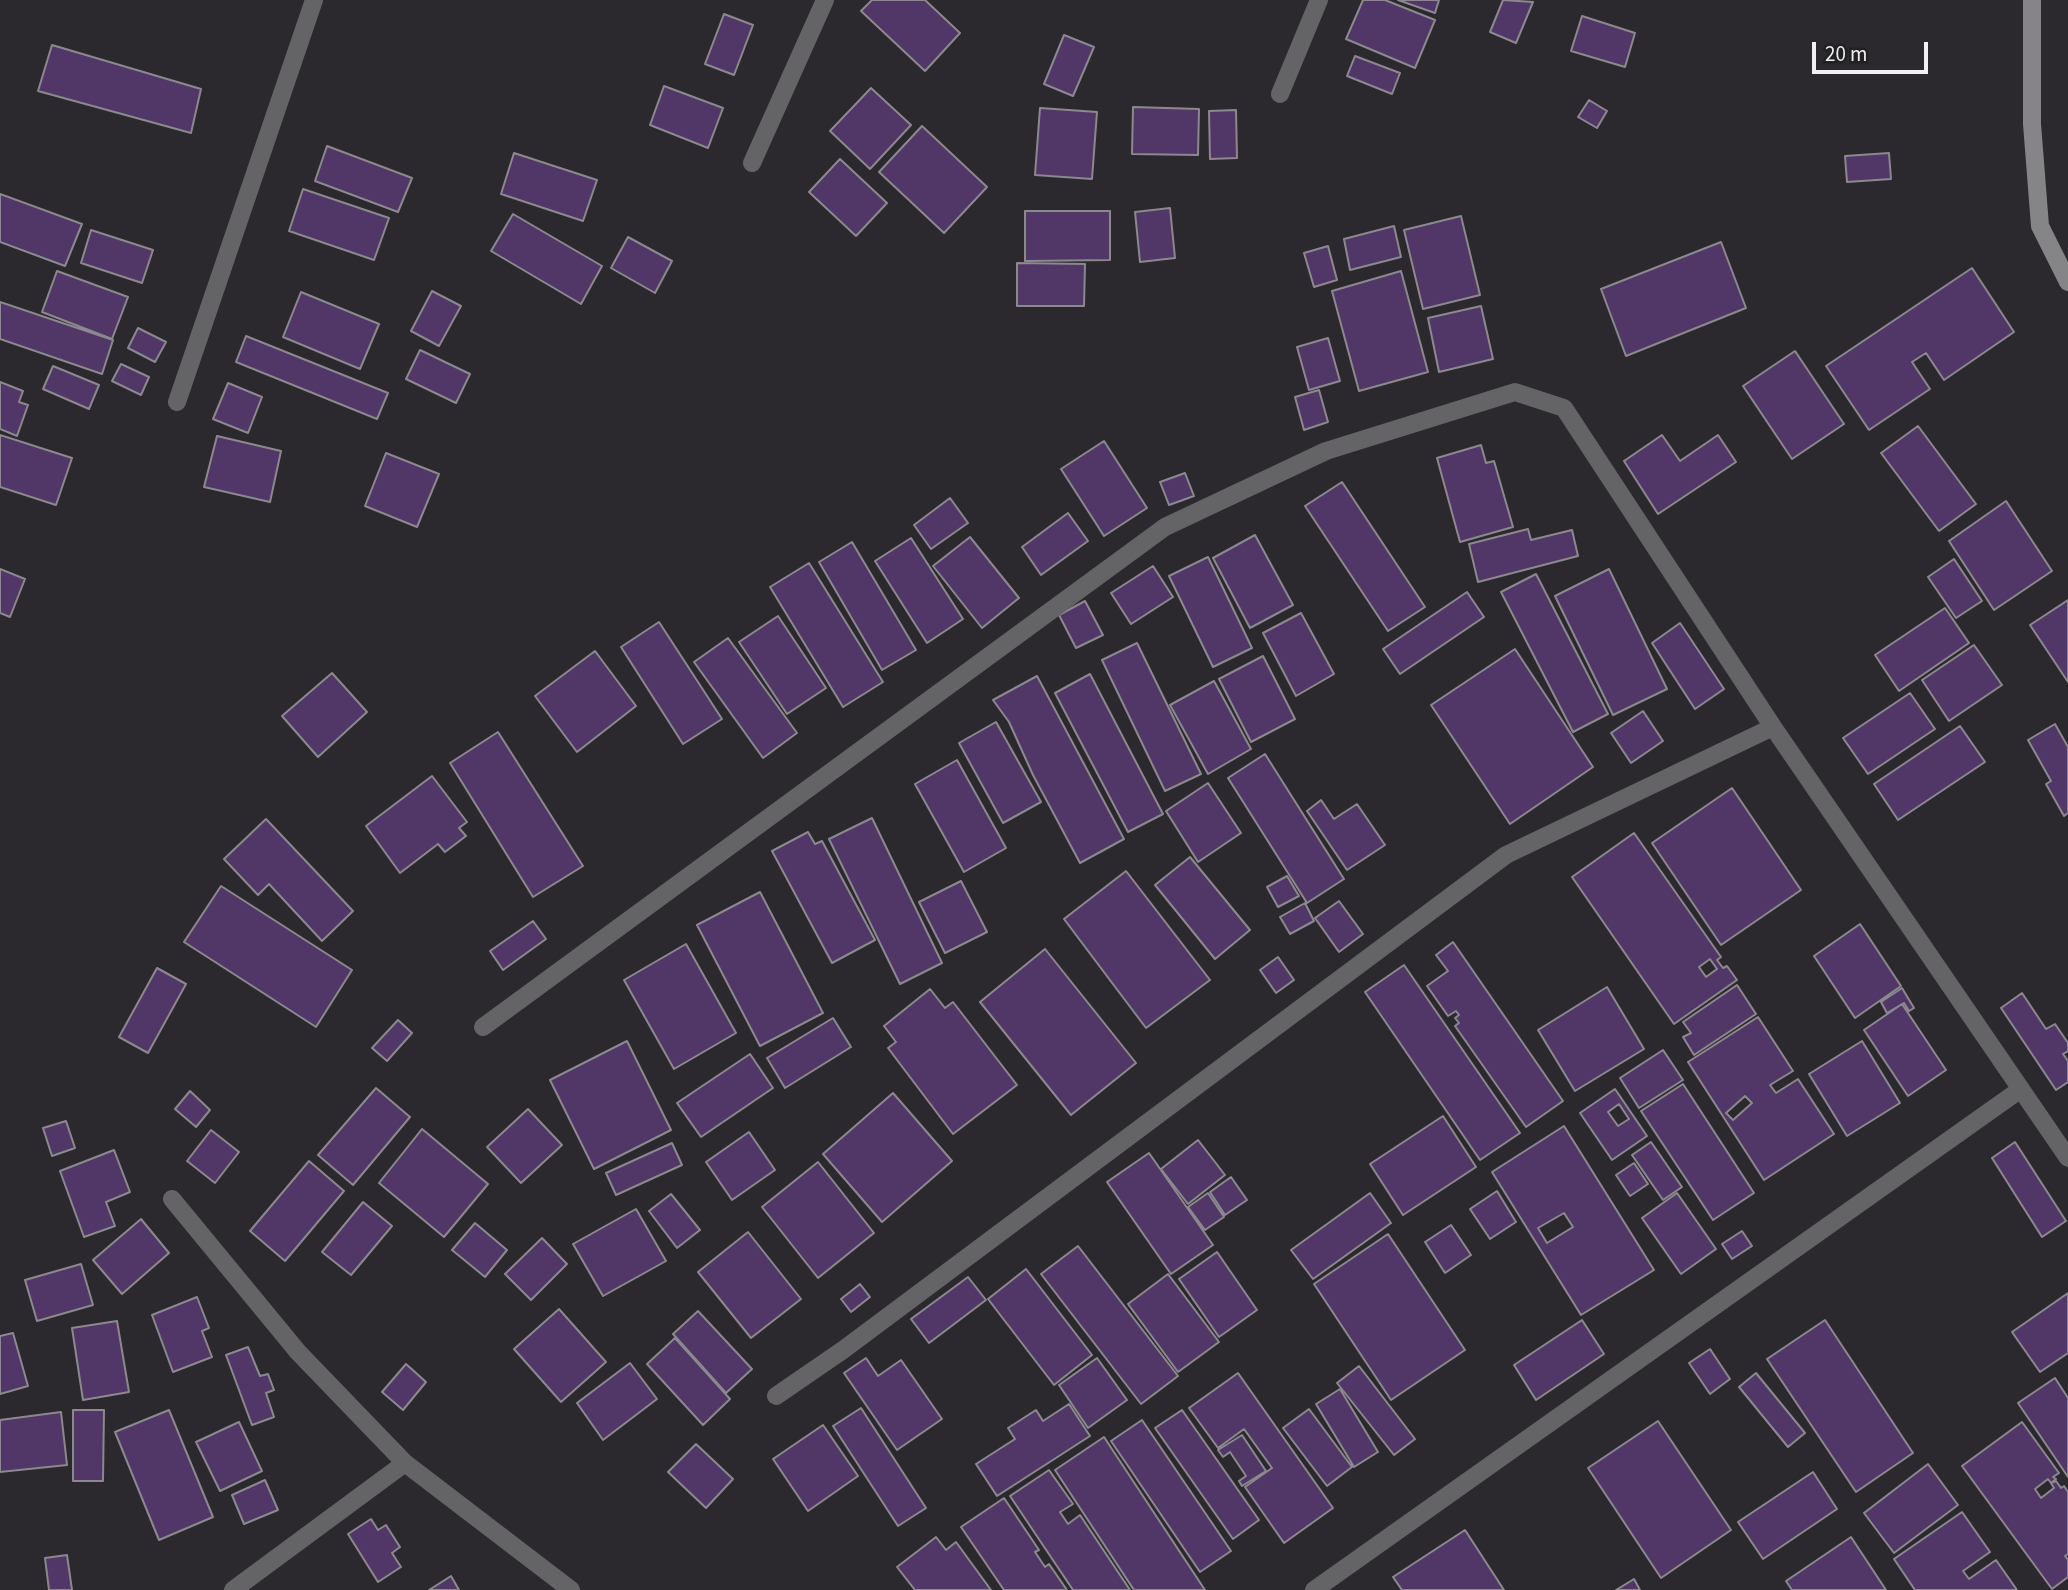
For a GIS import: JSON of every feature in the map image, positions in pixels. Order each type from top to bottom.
[{"type":"street","points":[[177,402],[314,0]]},
{"type":"street","points":[[752,163],[825,0]]},
{"type":"street","points":[[1280,94],[1319,0]]},
{"type":"street","points":[[2032,0],[2032,124],[2040,226],[2068,282]]},
{"type":"street","points":[[483,1027],[1166,527],[1326,451],[1515,392],[1564,408],[1773,727],[2068,1158]]},
{"type":"street","points":[[776,1396],[843,1350],[1506,855],[1773,727]]},
{"type":"street","points":[[1314,1590],[2021,1088]]},
{"type":"street","points":[[172,1199],[298,1352],[405,1463],[570,1590]]},
{"type":"street","points":[[233,1590],[405,1463]]},
{"type":"building","points":[[872,0],[925,0],[960,33],[925,71],[861,11]]},
{"type":"building","points":[[1363,0],[1385,0],[1435,20],[1415,68],[1346,39]]},
{"type":"building","points":[[1398,0],[1439,0],[1435,13]]},
{"type":"building","points":[[1503,0],[1533,2],[1516,43],[1490,32]]},
{"type":"building","points":[[724,14],[753,25],[734,75],[705,64]]},
{"type":"building","points":[[1582,16],[1635,33],[1625,67],[1571,51]]},
{"type":"building","points":[[1064,35],[1094,47],[1073,96],[1044,84]]},
{"type":"building","points":[[52,45],[201,89],[191,133],[38,91]]},
{"type":"building","points":[[1355,56],[1400,73],[1392,94],[1347,76]]},
{"type":"building","points":[[664,86],[723,108],[708,148],[650,125]]},
{"type":"building","points":[[871,88],[911,125],[870,169],[830,131]]},
{"type":"building","points":[[1589,100],[1607,111],[1597,128],[1578,117]]},
{"type":"building","points":[[1133,107],[1199,109],[1198,155],[1132,154]]},
{"type":"building","points":[[1040,108],[1097,112],[1092,179],[1035,175]]},
{"type":"building","points":[[1236,110],[1237,158],[1210,159],[1209,111]]},
{"type":"building","points":[[922,126],[987,187],[944,233],[879,172]]},
{"type":"building","points":[[327,146],[412,178],[398,212],[315,181]]},
{"type":"building","points":[[514,153],[597,180],[583,221],[501,194]]},
{"type":"building","points":[[1889,153],[1891,179],[1847,182],[1845,156]]},
{"type":"building","points":[[840,159],[887,203],[856,236],[809,192]]},
{"type":"building","points":[[303,189],[389,218],[374,260],[289,231]]},
{"type":"building","points":[[0,194],[82,224],[65,266],[0,242]]},
{"type":"building","points":[[1170,208],[1175,258],[1140,262],[1135,212]]},
{"type":"building","points":[[1025,211],[1110,211],[1110,260],[1025,261]]},
{"type":"building","points":[[513,214],[602,266],[581,304],[491,251]]},
{"type":"building","points":[[1461,216],[1480,295],[1423,309],[1404,230]]},
{"type":"building","points":[[1394,226],[1401,257],[1350,270],[1344,239]]},
{"type":"building","points":[[91,230],[153,250],[142,283],[81,263]]},
{"type":"building","points":[[628,237],[672,261],[655,293],[611,268]]},
{"type":"building","points":[[1721,242],[1746,308],[1626,356],[1601,289]]},
{"type":"building","points":[[1328,246],[1337,280],[1314,287],[1304,253]]},
{"type":"building","points":[[1017,263],[1085,264],[1084,306],[1017,306]]},
{"type":"building","points":[[1972,268],[2014,332],[1944,380],[1926,353],[1912,362],[1930,389],[1869,430],[1826,366]]},
{"type":"building","points":[[57,271],[128,297],[112,339],[42,312]]},
{"type":"building","points":[[1401,271],[1428,372],[1359,391],[1332,291]]},
{"type":"building","points":[[432,291],[461,306],[439,346],[411,331]]},
{"type":"building","points":[[301,292],[379,324],[360,369],[283,337]]},
{"type":"building","points":[[0,302],[113,340],[102,374],[0,339]]},
{"type":"building","points":[[1481,306],[1493,359],[1439,372],[1428,318]]},
{"type":"building","points":[[138,328],[166,342],[155,362],[128,348]]},
{"type":"building","points":[[246,336],[388,393],[377,419],[236,362]]},
{"type":"building","points":[[1328,338],[1340,381],[1309,390],[1297,347]]},
{"type":"building","points":[[420,350],[470,374],[456,403],[406,379]]},
{"type":"building","points":[[1795,351],[1844,424],[1792,459],[1743,386]]},
{"type":"building","points":[[121,364],[149,377],[141,395],[112,381]]},
{"type":"building","points":[[53,366],[99,385],[89,409],[43,389]]},
{"type":"building","points":[[0,382],[23,391],[19,402],[28,405],[17,436],[0,429]]},
{"type":"building","points":[[228,383],[262,397],[248,433],[213,419]]},
{"type":"building","points":[[1319,390],[1328,422],[1304,430],[1295,397]]},
{"type":"building","points":[[1918,426],[1976,504],[1939,531],[1881,453]]},
{"type":"building","points":[[0,435],[72,458],[56,505],[0,487]]},
{"type":"building","points":[[1662,435],[1680,461],[1718,435],[1736,462],[1658,514],[1624,461]]},
{"type":"building","points":[[217,436],[281,451],[270,502],[204,487]]},
{"type":"building","points":[[1104,441],[1147,508],[1104,536],[1061,469]]},
{"type":"building","points":[[1481,445],[1486,463],[1494,461],[1513,527],[1460,542],[1437,458]]},
{"type":"building","points":[[386,453],[439,474],[417,527],[365,506]]},
{"type":"building","points":[[1185,473],[1194,496],[1169,505],[1160,482]]},
{"type":"building","points":[[1342,482],[1425,607],[1388,631],[1305,506]]},
{"type":"building","points":[[950,498],[968,523],[931,549],[914,525]]},
{"type":"building","points":[[2006,501],[2052,571],[1994,610],[1949,541]]},
{"type":"building","points":[[1068,513],[1088,541],[1041,575],[1022,547]]},
{"type":"building","points":[[1528,529],[1531,540],[1572,530],[1578,556],[1478,582],[1469,544]]},
{"type":"building","points":[[1255,535],[1293,605],[1250,628],[1213,558]]},
{"type":"building","points":[[970,537],[1019,598],[982,628],[933,566]]},
{"type":"building","points":[[911,538],[963,619],[927,643],[875,561]]},
{"type":"building","points":[[852,542],[916,650],[882,670],[819,562]]},
{"type":"building","points":[[1208,557],[1252,648],[1213,667],[1169,576]]},
{"type":"building","points":[[1954,559],[1982,601],[1956,618],[1928,577]]},
{"type":"building","points":[[809,563],[883,682],[843,707],[770,587]]},
{"type":"building","points":[[1153,566],[1173,597],[1131,624],[1111,593]]},
{"type":"building","points":[[0,569],[25,579],[10,617],[0,613]]},
{"type":"building","points":[[1609,569],[1667,689],[1613,715],[1555,596]]},
{"type":"building","points":[[1536,574],[1608,714],[1573,732],[1501,592]]},
{"type":"building","points":[[1467,592],[1484,617],[1400,674],[1383,649]]},
{"type":"building","points":[[2068,600],[2068,682],[2030,625]]},
{"type":"building","points":[[1085,601],[1103,635],[1076,648],[1059,615]]},
{"type":"building","points":[[1945,608],[1969,643],[1899,691],[1875,655]]},
{"type":"building","points":[[1301,613],[1334,674],[1296,696],[1263,633]]},
{"type":"building","points":[[778,616],[826,688],[787,714],[739,642]]},
{"type":"building","points":[[659,622],[722,719],[683,744],[621,647]]},
{"type":"building","points":[[1680,623],[1724,689],[1695,709],[1652,643]]},
{"type":"building","points":[[728,638],[797,733],[763,758],[694,662]]},
{"type":"building","points":[[1137,643],[1201,774],[1165,791],[1102,660]]},
{"type":"building","points":[[1974,645],[2002,685],[1949,721],[1922,680]]},
{"type":"building","points":[[1515,649],[1593,767],[1510,824],[1431,705]]},
{"type":"building","points":[[595,651],[636,706],[577,752],[535,696]]},
{"type":"building","points":[[1263,656],[1295,719],[1251,742],[1219,679]]},
{"type":"building","points":[[332,673],[367,712],[318,757],[282,716]]},
{"type":"building","points":[[1090,674],[1163,814],[1128,832],[1055,693]]},
{"type":"building","points":[[1037,676],[1124,839],[1080,863],[1033,775],[1009,722],[993,700]]},
{"type":"building","points":[[1214,681],[1251,749],[1208,774],[1170,705]]},
{"type":"building","points":[[1910,693],[1935,729],[1868,774],[1843,738]]},
{"type":"building","points":[[1643,711],[1663,741],[1631,763],[1611,733]]},
{"type":"building","points":[[996,722],[1041,802],[1003,823],[959,743]]},
{"type":"building","points":[[2055,724],[2068,747],[2068,813],[2064,816],[2046,784],[2051,781],[2028,740]]},
{"type":"building","points":[[1960,726],[1985,762],[1898,820],[1874,784]]},
{"type":"building","points":[[498,732],[583,866],[533,897],[450,763]]},
{"type":"building","points":[[1265,754],[1344,879],[1307,903],[1228,778]]},
{"type":"building","points":[[957,760],[1006,848],[964,872],[915,784]]},
{"type":"building","points":[[432,776],[467,822],[459,828],[466,836],[445,852],[438,844],[400,873],[366,826]]},
{"type":"building","points":[[1208,783],[1241,833],[1198,862],[1166,811]]},
{"type":"building","points":[[1732,788],[1801,890],[1721,945],[1652,843]]},
{"type":"building","points":[[1321,800],[1334,819],[1357,804],[1385,845],[1347,870],[1307,811]]},
{"type":"building","points":[[872,818],[942,963],[900,984],[829,839]]},
{"type":"building","points":[[266,819],[353,911],[322,941],[269,884],[258,895],[224,859]]},
{"type":"building","points":[[808,832],[815,844],[822,841],[875,940],[832,963],[772,851]]},
{"type":"building","points":[[1634,833],[1721,957],[1717,960],[1723,968],[1727,966],[1737,980],[1674,1024],[1572,877]],"holes":[[[1710,959],[1717,969],[1706,977],[1699,967]]]},
{"type":"building","points":[[1190,857],[1250,930],[1215,959],[1155,885]]},
{"type":"building","points":[[1126,871],[1210,980],[1146,1028],[1064,919]]},
{"type":"building","points":[[1287,876],[1299,896],[1278,907],[1267,887]]},
{"type":"building","points":[[961,881],[987,932],[945,953],[919,902]]},
{"type":"building","points":[[221,886],[352,970],[316,1027],[184,942]]},
{"type":"building","points":[[760,892],[823,1013],[760,1046],[697,925]]},
{"type":"building","points":[[1339,901],[1363,934],[1339,952],[1315,918]]},
{"type":"building","points":[[1305,903],[1314,921],[1290,934],[1280,917]]},
{"type":"building","points":[[533,921],[546,939],[503,970],[490,951]]},
{"type":"building","points":[[1860,924],[1901,986],[1855,1018],[1814,956]]},
{"type":"building","points":[[1453,942],[1563,1101],[1526,1127],[1455,1026],[1459,1023],[1455,1018],[1459,1015],[1456,1011],[1448,1016],[1427,986],[1448,971],[1436,955]]},
{"type":"building","points":[[686,944],[736,1033],[674,1069],[624,980]]},
{"type":"building","points":[[1045,949],[1136,1063],[1071,1115],[980,1002]]},
{"type":"building","points":[[1278,957],[1294,980],[1276,993],[1260,970]]},
{"type":"building","points":[[1404,965],[1520,1133],[1480,1160],[1365,992]]},
{"type":"building","points":[[157,968],[186,984],[148,1053],[119,1037]]},
{"type":"building","points":[[1737,985],[1756,1014],[1694,1055],[1683,1037],[1691,1033],[1683,1022]]},
{"type":"building","points":[[1607,987],[1644,1049],[1575,1091],[1538,1030]]},
{"type":"building","points":[[1902,988],[1914,1008],[1909,1011],[1904,1003],[1887,1013],[1881,1002]]},
{"type":"building","points":[[930,989],[945,1008],[953,1002],[1017,1085],[953,1134],[888,1048],[896,1042],[884,1026]]},
{"type":"building","points":[[2022,993],[2046,1029],[2055,1024],[2068,1043],[2068,1051],[2063,1054],[2068,1061],[2068,1082],[2056,1090],[2001,1008]]},
{"type":"building","points":[[1902,1004],[1946,1070],[1908,1096],[1864,1030]]},
{"type":"building","points":[[1758,1017],[1793,1071],[1770,1085],[1776,1093],[1798,1079],[1834,1134],[1764,1180],[1688,1062]],"holes":[[[1745,1096],[1752,1103],[1733,1120],[1726,1113]]]},
{"type":"building","points":[[833,1018],[851,1047],[785,1088],[767,1058]]},
{"type":"building","points":[[398,1020],[412,1033],[387,1061],[372,1048]]},
{"type":"building","points":[[627,1041],[671,1130],[594,1169],[550,1080]]},
{"type":"building","points":[[1862,1041],[1900,1103],[1847,1136],[1809,1074]]},
{"type":"building","points":[[1663,1050],[1683,1080],[1639,1108],[1620,1078]]},
{"type":"building","points":[[750,1054],[773,1088],[701,1137],[677,1103]]},
{"type":"building","points":[[1683,1084],[1754,1193],[1713,1220],[1641,1111]]},
{"type":"building","points":[[376,1088],[410,1117],[353,1185],[318,1155]]},
{"type":"building","points":[[1615,1089],[1647,1136],[1612,1160],[1580,1113]],"holes":[[[1619,1104],[1629,1119],[1618,1126],[1608,1112]]]},
{"type":"building","points":[[190,1091],[210,1110],[196,1127],[175,1109]]},
{"type":"building","points":[[893,1093],[952,1161],[882,1222],[823,1154]]},
{"type":"building","points":[[528,1109],[562,1145],[521,1183],[487,1147]]},
{"type":"building","points":[[1443,1116],[1476,1167],[1403,1215],[1370,1164]]},
{"type":"building","points":[[66,1121],[75,1148],[52,1156],[43,1128]]},
{"type":"building","points":[[1564,1126],[1654,1270],[1581,1315],[1492,1172]],"holes":[[[1564,1213],[1573,1227],[1547,1243],[1538,1228]]]},
{"type":"building","points":[[422,1129],[488,1184],[444,1237],[379,1183]]},
{"type":"building","points":[[211,1130],[239,1152],[215,1183],[187,1161]]},
{"type":"building","points":[[749,1132],[775,1170],[732,1200],[706,1162]]},
{"type":"building","points":[[1198,1140],[1225,1175],[1188,1204],[1161,1169]]},
{"type":"building","points":[[1651,1142],[1682,1187],[1663,1200],[1632,1155]]},
{"type":"building","points":[[2015,1142],[2066,1221],[2042,1237],[1992,1158]]},
{"type":"building","points":[[672,1143],[682,1165],[616,1195],[606,1173]]},
{"type":"building","points":[[114,1150],[130,1192],[106,1202],[115,1226],[84,1237],[60,1171]]},
{"type":"building","points":[[1149,1153],[1213,1245],[1171,1274],[1107,1182]]},
{"type":"building","points":[[309,1161],[344,1191],[285,1261],[250,1231]]},
{"type":"building","points":[[818,1162],[874,1233],[818,1278],[762,1207]]},
{"type":"building","points":[[1634,1163],[1648,1184],[1630,1196],[1616,1175]]},
{"type":"building","points":[[1231,1177],[1247,1200],[1225,1215],[1210,1192]]},
{"type":"building","points":[[1497,1191],[1516,1222],[1490,1239],[1470,1209]]},
{"type":"building","points":[[1208,1193],[1224,1217],[1205,1230],[1188,1207]]},
{"type":"building","points":[[1370,1193],[1391,1223],[1313,1279],[1291,1250]]},
{"type":"building","points":[[1677,1193],[1716,1249],[1681,1274],[1642,1218]]},
{"type":"building","points":[[671,1194],[700,1230],[677,1248],[649,1211]]},
{"type":"building","points":[[363,1202],[392,1226],[351,1275],[322,1252]]},
{"type":"building","points":[[636,1209],[666,1261],[603,1296],[573,1244]]},
{"type":"building","points":[[141,1219],[169,1253],[122,1294],[93,1260]]},
{"type":"building","points":[[475,1223],[507,1250],[485,1277],[452,1250]]},
{"type":"building","points":[[1451,1225],[1471,1255],[1445,1273],[1425,1242]]},
{"type":"building","points":[[1742,1231],[1752,1246],[1732,1259],[1722,1244]]},
{"type":"building","points":[[748,1232],[801,1299],[751,1338],[698,1272]]},
{"type":"building","points":[[1388,1234],[1465,1350],[1391,1400],[1314,1284]]},
{"type":"building","points":[[542,1238],[567,1264],[531,1300],[505,1274]]},
{"type":"building","points":[[1078,1246],[1178,1376],[1141,1404],[1041,1274]]},
{"type":"building","points":[[1217,1252],[1257,1310],[1219,1337],[1179,1279]]},
{"type":"building","points":[[81,1264],[93,1305],[37,1321],[25,1280]]},
{"type":"building","points":[[1026,1269],[1092,1355],[1054,1385],[988,1299]]},
{"type":"building","points":[[1168,1274],[1219,1342],[1178,1372],[1128,1304]]},
{"type":"building","points":[[968,1277],[986,1300],[929,1343],[911,1319]]},
{"type":"building","points":[[860,1284],[870,1297],[851,1312],[841,1299]]},
{"type":"building","points":[[2068,1293],[2068,1353],[2040,1372],[2012,1332]]},
{"type":"building","points":[[197,1297],[209,1328],[202,1331],[212,1357],[173,1372],[152,1315]]},
{"type":"building","points":[[559,1309],[606,1362],[561,1402],[514,1349]]},
{"type":"building","points":[[698,1311],[752,1369],[726,1393],[673,1334]]},
{"type":"building","points":[[1582,1320],[1604,1354],[1536,1400],[1514,1365]]},
{"type":"building","points":[[1825,1320],[1913,1453],[1856,1492],[1767,1359]]},
{"type":"building","points":[[117,1321],[129,1392],[83,1400],[72,1328]]},
{"type":"building","points":[[13,1333],[28,1386],[0,1394],[0,1336]]},
{"type":"building","points":[[675,1338],[730,1399],[703,1425],[647,1364]]},
{"type":"building","points":[[248,1347],[260,1376],[268,1374],[274,1390],[266,1393],[274,1417],[252,1425],[226,1355]]},
{"type":"building","points":[[1710,1349],[1730,1379],[1710,1394],[1689,1363]]},
{"type":"building","points":[[866,1358],[878,1376],[901,1360],[942,1419],[897,1450],[844,1373]]},
{"type":"building","points":[[1097,1358],[1127,1400],[1088,1428],[1059,1385]]},
{"type":"building","points":[[630,1363],[657,1399],[603,1440],[577,1403]]},
{"type":"building","points":[[406,1364],[426,1382],[403,1410],[382,1392]]},
{"type":"building","points":[[1359,1366],[1415,1439],[1394,1455],[1337,1383]]},
{"type":"building","points":[[1238,1373],[1333,1508],[1284,1543],[1245,1487],[1272,1468],[1244,1429],[1218,1448],[1189,1408]]},
{"type":"building","points":[[1756,1373],[1805,1433],[1788,1447],[1739,1387]]},
{"type":"building","points":[[2055,1378],[2068,1398],[2068,1477],[2018,1403]]},
{"type":"building","points":[[1340,1389],[1378,1452],[1354,1467],[1316,1404]]},
{"type":"building","points":[[1069,1404],[1090,1436],[997,1496],[976,1464],[1015,1439],[1008,1428],[1036,1410],[1043,1421]]},
{"type":"building","points":[[861,1408],[926,1508],[898,1526],[833,1426]]},
{"type":"building","points":[[1309,1409],[1352,1467],[1327,1486],[1283,1428]]},
{"type":"building","points":[[73,1410],[104,1410],[103,1481],[73,1481]]},
{"type":"building","points":[[169,1410],[213,1517],[159,1540],[115,1432]]},
{"type":"building","points":[[1182,1410],[1259,1520],[1233,1539],[1155,1428]]},
{"type":"building","points":[[61,1412],[67,1465],[0,1472],[0,1420]]},
{"type":"building","points":[[1142,1420],[1231,1551],[1200,1572],[1111,1441]]},
{"type":"building","points":[[1658,1421],[1731,1530],[1661,1578],[1588,1468]]},
{"type":"building","points":[[239,1422],[262,1471],[220,1491],[196,1442]]},
{"type":"building","points":[[2022,1422],[2059,1473],[2053,1477],[2056,1479],[2051,1483],[2056,1481],[2068,1492],[2068,1554],[2065,1556],[2068,1560],[2068,1577],[2052,1589],[1962,1466]],"holes":[[[2048,1479],[2054,1488],[2041,1498],[2035,1489]]]},
{"type":"building","points":[[823,1425],[858,1476],[808,1511],[773,1459]]},
{"type":"building","points":[[1242,1435],[1266,1471],[1242,1486],[1239,1481],[1246,1476],[1230,1452],[1223,1457],[1218,1450]]},
{"type":"building","points":[[1104,1437],[1205,1590],[1134,1590],[1055,1470]]},
{"type":"building","points":[[696,1444],[733,1479],[706,1508],[668,1472]]},
{"type":"building","points":[[1928,1464],[1958,1505],[1894,1553],[1864,1513]]},
{"type":"building","points":[[1049,1470],[1073,1504],[1060,1512],[1068,1524],[1080,1515],[1130,1590],[1073,1590],[1010,1496]]},
{"type":"building","points":[[1813,1472],[1837,1509],[1763,1559],[1738,1522]]},
{"type":"building","points":[[265,1480],[278,1510],[244,1524],[232,1495]]},
{"type":"building","points":[[1004,1498],[1039,1550],[1035,1552],[1045,1567],[1049,1564],[1067,1590],[1004,1590],[961,1527]]},
{"type":"building","points":[[1962,1512],[1990,1552],[1963,1571],[1969,1579],[1996,1560],[2017,1590],[1915,1590],[1894,1559]]},
{"type":"building","points":[[371,1519],[378,1530],[386,1525],[400,1547],[392,1553],[401,1567],[378,1582],[348,1534]]},
{"type":"building","points":[[1465,1530],[1504,1590],[1402,1590],[1393,1577]]},
{"type":"building","points":[[936,1537],[946,1550],[956,1542],[991,1590],[915,1590],[897,1567]]},
{"type":"building","points":[[1851,1537],[1886,1590],[1792,1590],[1786,1581]]},
{"type":"building","points":[[67,1555],[72,1590],[49,1590],[45,1558]]},
{"type":"building","points":[[451,1576],[459,1590],[429,1590]]},
{"type":"building","points":[[1634,1579],[1640,1590],[1616,1590]]}]
